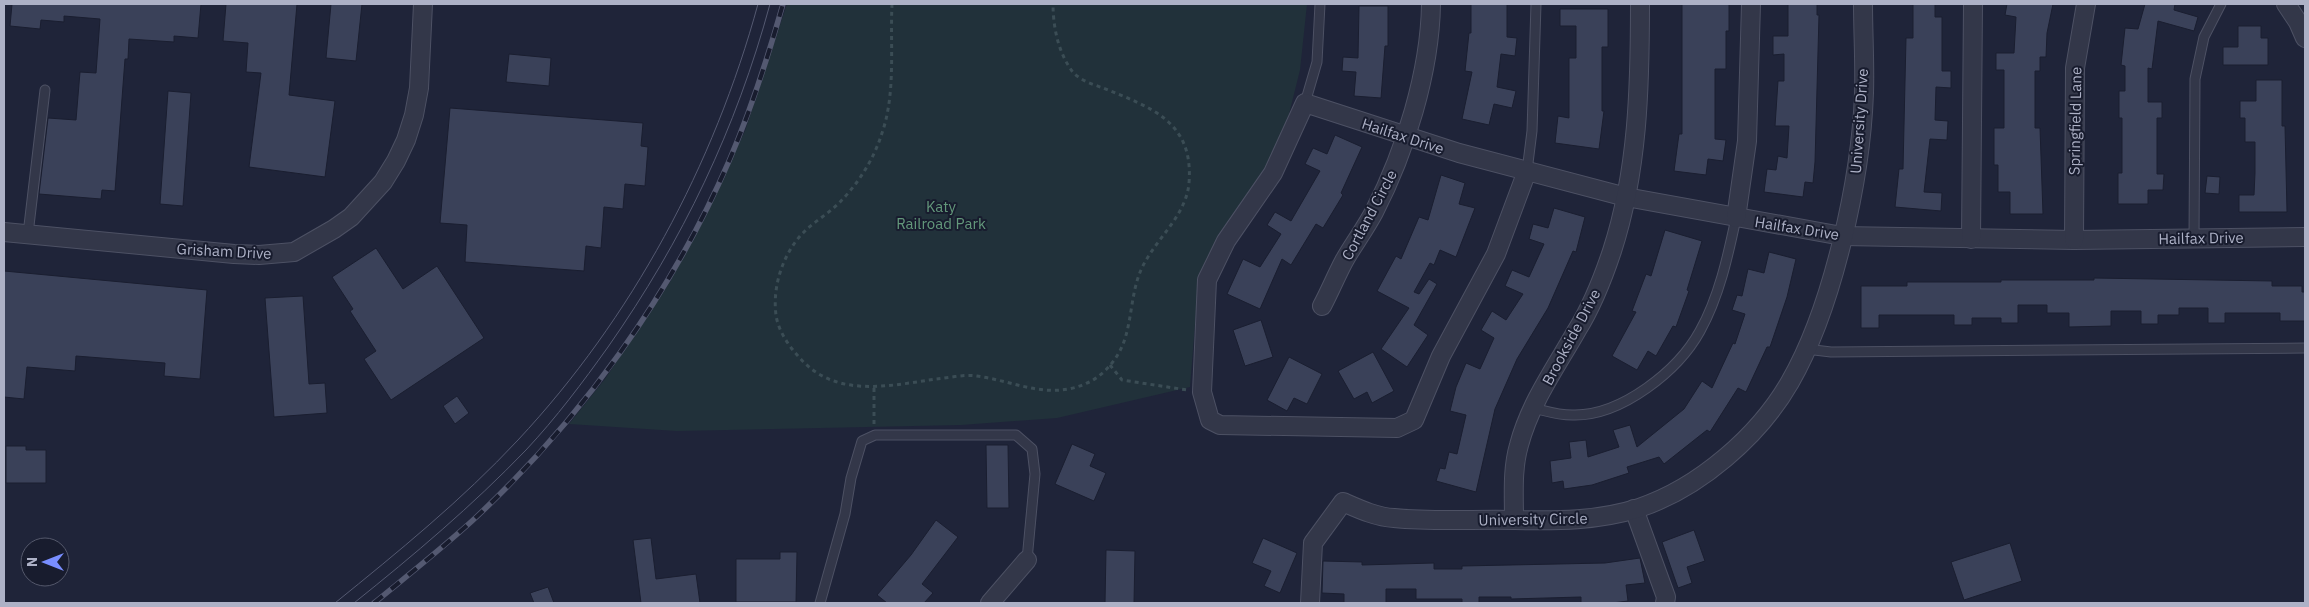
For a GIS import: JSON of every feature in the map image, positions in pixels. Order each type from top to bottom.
[{"type":"street","name":"Grisham Drive","points":[[4,232],[259,255],[294,252],[334,229],[352,216],[383,182],[396,161],[406,140],[419,88],[423,4]]},
{"type":"street","name":"Cortland Circle","points":[[1322,306],[1343,262],[1374,212],[1397,161],[1422,76],[1431,23],[1431,4]]},
{"type":"street","name":"Brookside Drive","points":[[1514,520],[1514,475],[1519,445],[1533,408],[1557,362],[1578,329],[1597,289],[1612,250],[1626,197],[1640,84],[1640,4]]},
{"type":"street","points":[[1736,218],[1747,141],[1751,4]]},
{"type":"street","name":"University Drive","points":[[1842,236],[1854,187],[1864,94],[1863,4]]},
{"type":"street","points":[[1971,239],[1973,4]]},
{"type":"street","name":"Springfield Lane","points":[[2074,240],[2075,68],[2086,4]]},
{"type":"street","points":[[2286,4],[2298,22],[2305,38]]},
{"type":"street","name":"Hailfax Drive","points":[[1305,104],[1405,137],[1626,197],[1842,236],[2074,240],[2305,237]]},
{"type":"street","points":[[1305,104],[1273,172],[1226,241],[1207,280],[1202,392],[1210,420],[1220,425],[1397,428],[1414,420],[1441,356],[1496,254],[1527,171]]},
{"type":"street","name":"University Circle","points":[[1310,603],[1313,543],[1343,502],[1365,512],[1392,518],[1567,520],[1601,517],[1634,509],[1677,490],[1713,469],[1742,443],[1790,382],[1830,284],[1842,236]]},
{"type":"street","points":[[1634,509],[1666,597],[1666,603]]},
{"type":"street","points":[[990,603],[1027,560]]},
{"type":"lane","points":[[1305,104],[1317,62],[1320,4]]},
{"type":"lane","points":[[1527,171],[1532,131],[1536,4]]},
{"type":"lane","points":[[2194,238],[2196,79],[2204,37],[2221,4]]},
{"type":"lane","points":[[28,234],[45,90]]},
{"type":"lane","points":[[1533,408],[1574,416],[1595,413],[1618,405],[1651,386],[1676,364],[1700,331],[1718,290],[1736,218]]},
{"type":"lane","points":[[1805,349],[1831,352],[2305,348]]},
{"type":"lane","points":[[820,603],[845,514],[851,478],[862,441],[874,435],[1016,435],[1032,449],[1035,474],[1027,560]]},
{"type":"path","points":[[892,4],[890,91],[883,132],[865,170],[839,203],[804,231],[786,256],[776,286],[776,317],[787,344],[806,366],[830,381],[858,388],[976,375],[1019,387],[1068,389],[1088,383],[1110,365],[1118,354],[1126,335],[1140,273],[1152,248],[1182,208],[1189,186],[1189,163],[1182,140],[1169,122],[1156,110],[1084,80],[1073,72],[1063,55],[1053,23],[1053,4]]},
{"type":"path","points":[[1110,365],[1122,380],[1202,392]]},
{"type":"path","points":[[874,387],[874,435]]},
{"type":"green space","name":"Katy Railroad Park","points":[[787,4],[1307,4],[1300,70],[1286,126],[1268,172],[1198,287],[1190,387],[1057,418],[961,425],[677,431],[569,424],[605,379],[670,282],[745,131]]},
{"type":"building","points":[[12,4],[201,4],[198,38],[174,36],[174,42],[129,39],[128,59],[125,59],[115,191],[102,190],[101,199],[39,194],[48,118],[76,120],[80,72],[96,73],[100,19],[64,16],[64,22],[41,20],[40,29],[10,26]]},
{"type":"building","points":[[226,4],[297,4],[289,95],[335,101],[325,177],[249,167],[261,73],[246,72],[248,43],[223,41]]},
{"type":"building","points":[[331,4],[362,4],[356,61],[326,58]]},
{"type":"building","points":[[1471,4],[1507,4],[1507,37],[1517,38],[1515,56],[1501,54],[1497,87],[1516,91],[1512,108],[1494,104],[1489,125],[1462,119],[1472,72],[1465,71],[1469,33],[1471,33]]},
{"type":"building","points":[[1682,4],[1729,4],[1729,31],[1726,31],[1726,69],[1715,69],[1715,139],[1726,140],[1723,161],[1708,159],[1706,175],[1674,171],[1679,134],[1682,134]]},
{"type":"building","points":[[1788,4],[1817,4],[1817,15],[1819,15],[1815,162],[1813,183],[1805,182],[1803,197],[1764,192],[1767,169],[1776,170],[1778,156],[1787,158],[1789,126],[1775,126],[1778,81],[1784,81],[1784,54],[1773,55],[1773,36],[1788,36]]},
{"type":"building","points":[[1913,4],[1935,4],[1935,17],[1942,17],[1942,71],[1951,71],[1951,88],[1936,87],[1935,120],[1948,121],[1947,140],[1930,139],[1924,192],[1942,193],[1941,211],[1895,207],[1899,169],[1903,169],[1906,38],[1913,38]]},
{"type":"building","points":[[2007,4],[2053,4],[2047,33],[2046,57],[2040,57],[2040,71],[2035,71],[2035,128],[2040,128],[2043,214],[2010,214],[2010,192],[1998,192],[1998,165],[1994,165],[1994,128],[2004,128],[2004,70],[1996,70],[1996,53],[2014,53],[2016,17],[2005,15]]},
{"type":"building","points":[[2145,4],[2175,4],[2174,10],[2198,17],[2194,31],[2158,21],[2152,69],[2148,68],[2148,102],[2162,102],[2162,118],[2157,118],[2157,174],[2164,174],[2163,190],[2148,190],[2148,204],[2118,204],[2118,173],[2122,173],[2122,118],[2119,118],[2119,91],[2125,91],[2125,66],[2121,65],[2125,28],[2138,29]]},
{"type":"building","points":[[1359,6],[1388,6],[1388,46],[1385,46],[1381,98],[1354,96],[1356,72],[1342,71],[1343,57],[1358,58]]},
{"type":"building","points":[[1560,9],[1608,9],[1608,47],[1602,47],[1602,111],[1604,111],[1599,149],[1555,143],[1558,116],[1569,118],[1569,58],[1576,58],[1576,26],[1560,26]]},
{"type":"building","points":[[2238,26],[2261,26],[2261,38],[2268,38],[2268,65],[2223,65],[2223,47],[2238,47]]},
{"type":"building","points":[[509,54],[551,58],[549,86],[506,82]]},
{"type":"building","points":[[2256,80],[2282,80],[2282,126],[2285,126],[2287,212],[2239,212],[2239,195],[2254,195],[2255,173],[2255,142],[2245,142],[2245,118],[2240,118],[2240,101],[2256,101]]},
{"type":"building","points":[[168,91],[191,93],[183,206],[160,204]]},
{"type":"building","points":[[450,108],[643,123],[641,146],[648,147],[645,186],[625,184],[623,209],[604,207],[601,248],[586,246],[584,271],[465,262],[467,225],[440,223]]},
{"type":"building","points":[[1335,135],[1362,147],[1341,193],[1343,195],[1323,228],[1316,224],[1291,265],[1282,259],[1260,309],[1227,294],[1243,259],[1260,267],[1281,234],[1267,225],[1275,212],[1291,221],[1320,171],[1305,164],[1313,148],[1327,154]]},
{"type":"building","points":[[1441,175],[1465,183],[1459,204],[1475,208],[1456,257],[1440,250],[1434,265],[1430,263],[1414,292],[1419,294],[1429,279],[1437,284],[1414,325],[1428,335],[1407,367],[1381,349],[1409,308],[1377,291],[1396,256],[1401,259],[1419,217],[1428,220]]},
{"type":"building","points":[[2207,176],[2220,177],[2219,194],[2205,193]]},
{"type":"building","points":[[1554,208],[1585,217],[1576,252],[1573,251],[1548,308],[1517,359],[1495,409],[1476,492],[1436,481],[1440,468],[1445,469],[1449,452],[1457,454],[1466,415],[1450,411],[1456,387],[1466,363],[1480,369],[1494,338],[1481,330],[1492,311],[1506,320],[1523,294],[1505,286],[1512,270],[1529,277],[1544,244],[1529,239],[1533,224],[1548,228]]},
{"type":"building","points":[[1665,230],[1702,241],[1687,290],[1689,291],[1676,327],[1673,326],[1656,356],[1648,351],[1637,370],[1612,356],[1636,312],[1632,311],[1646,274],[1651,276]]},
{"type":"building","points":[[376,248],[403,289],[437,266],[484,338],[391,400],[364,359],[376,351],[350,311],[353,309],[332,277]]},
{"type":"building","points":[[1769,252],[1796,259],[1787,297],[1770,347],[1767,347],[1746,392],[1738,388],[1710,432],[1707,430],[1664,464],[1659,457],[1627,467],[1629,473],[1592,485],[1564,489],[1563,481],[1552,483],[1550,461],[1571,458],[1569,442],[1586,440],[1588,457],[1619,447],[1613,430],[1630,425],[1637,447],[1684,409],[1702,381],[1712,388],[1733,343],[1735,344],[1745,314],[1732,310],[1737,295],[1742,296],[1748,269],[1764,273]]},
{"type":"building","points":[[4,271],[207,290],[200,379],[164,376],[165,363],[76,356],[75,371],[27,367],[24,399],[4,397]]},
{"type":"building","points":[[2094,278],[2272,281],[2272,286],[2302,286],[2302,292],[2305,292],[2305,321],[2280,321],[2280,313],[2225,313],[2225,323],[2208,323],[2208,308],[2179,308],[2179,315],[2158,315],[2158,324],[2141,324],[2141,311],[2111,311],[2111,326],[2069,327],[2069,313],[2047,313],[2047,305],[2018,305],[2018,323],[2001,323],[2001,318],[1972,318],[1972,325],[1954,325],[1954,315],[1879,315],[1879,328],[1861,328],[1861,286],[1907,286],[1907,282],[2001,282],[2001,280],[2094,280]]},
{"type":"building","points":[[303,296],[309,384],[325,383],[327,413],[274,417],[265,298]]},
{"type":"building","points":[[1261,320],[1273,357],[1245,366],[1233,330]]},
{"type":"building","points":[[1373,352],[1394,391],[1372,403],[1367,392],[1354,399],[1338,371]]},
{"type":"building","points":[[1289,357],[1322,374],[1307,404],[1294,398],[1287,411],[1267,400]]},
{"type":"building","points":[[457,396],[469,413],[455,424],[443,406]]},
{"type":"building","points":[[1072,444],[1095,454],[1090,466],[1106,473],[1094,501],[1055,484]]},
{"type":"building","points":[[986,445],[1008,445],[1009,508],[987,508]]},
{"type":"building","points":[[6,446],[26,446],[26,450],[46,450],[46,483],[6,483]]},
{"type":"building","points":[[936,520],[958,537],[922,584],[933,593],[924,603],[887,603],[877,595],[911,555]]},
{"type":"building","points":[[1694,530],[1705,561],[1687,567],[1692,583],[1678,588],[1662,542]]},
{"type":"building","points":[[651,538],[656,579],[696,574],[700,603],[641,603],[633,540]]},
{"type":"building","points":[[1263,538],[1297,553],[1280,593],[1264,586],[1271,571],[1252,563]]},
{"type":"building","points":[[2010,543],[2022,581],[1964,600],[1951,562]]},
{"type":"building","points":[[1106,550],[1135,551],[1134,603],[1105,603]]},
{"type":"building","points":[[780,552],[797,552],[796,602],[736,602],[736,559],[780,559]]},
{"type":"building","points":[[1640,558],[1645,583],[1626,585],[1628,601],[1612,603],[1581,603],[1581,597],[1511,599],[1511,597],[1479,597],[1479,603],[1462,603],[1462,599],[1416,599],[1416,589],[1386,589],[1386,603],[1344,603],[1344,594],[1322,593],[1323,561],[1362,562],[1362,565],[1434,563],[1434,569],[1462,569],[1462,566],[1605,563]]},
{"type":"building","points":[[548,587],[554,603],[534,603],[530,593]]},
{"type":"tram line","points":[[335,603],[475,484],[518,440],[559,393],[597,343],[632,291],[664,237],[693,181],[718,123],[740,64],[758,4]]},
{"type":"tram line","points":[[354,603],[442,530],[506,471],[559,413],[608,347],[660,266],[704,182],[724,139],[741,95],[770,4]]},
{"type":"railway","points":[[374,603],[460,532],[512,482],[550,441],[619,354],[680,260],[706,211],[745,122],[783,4]]}]
